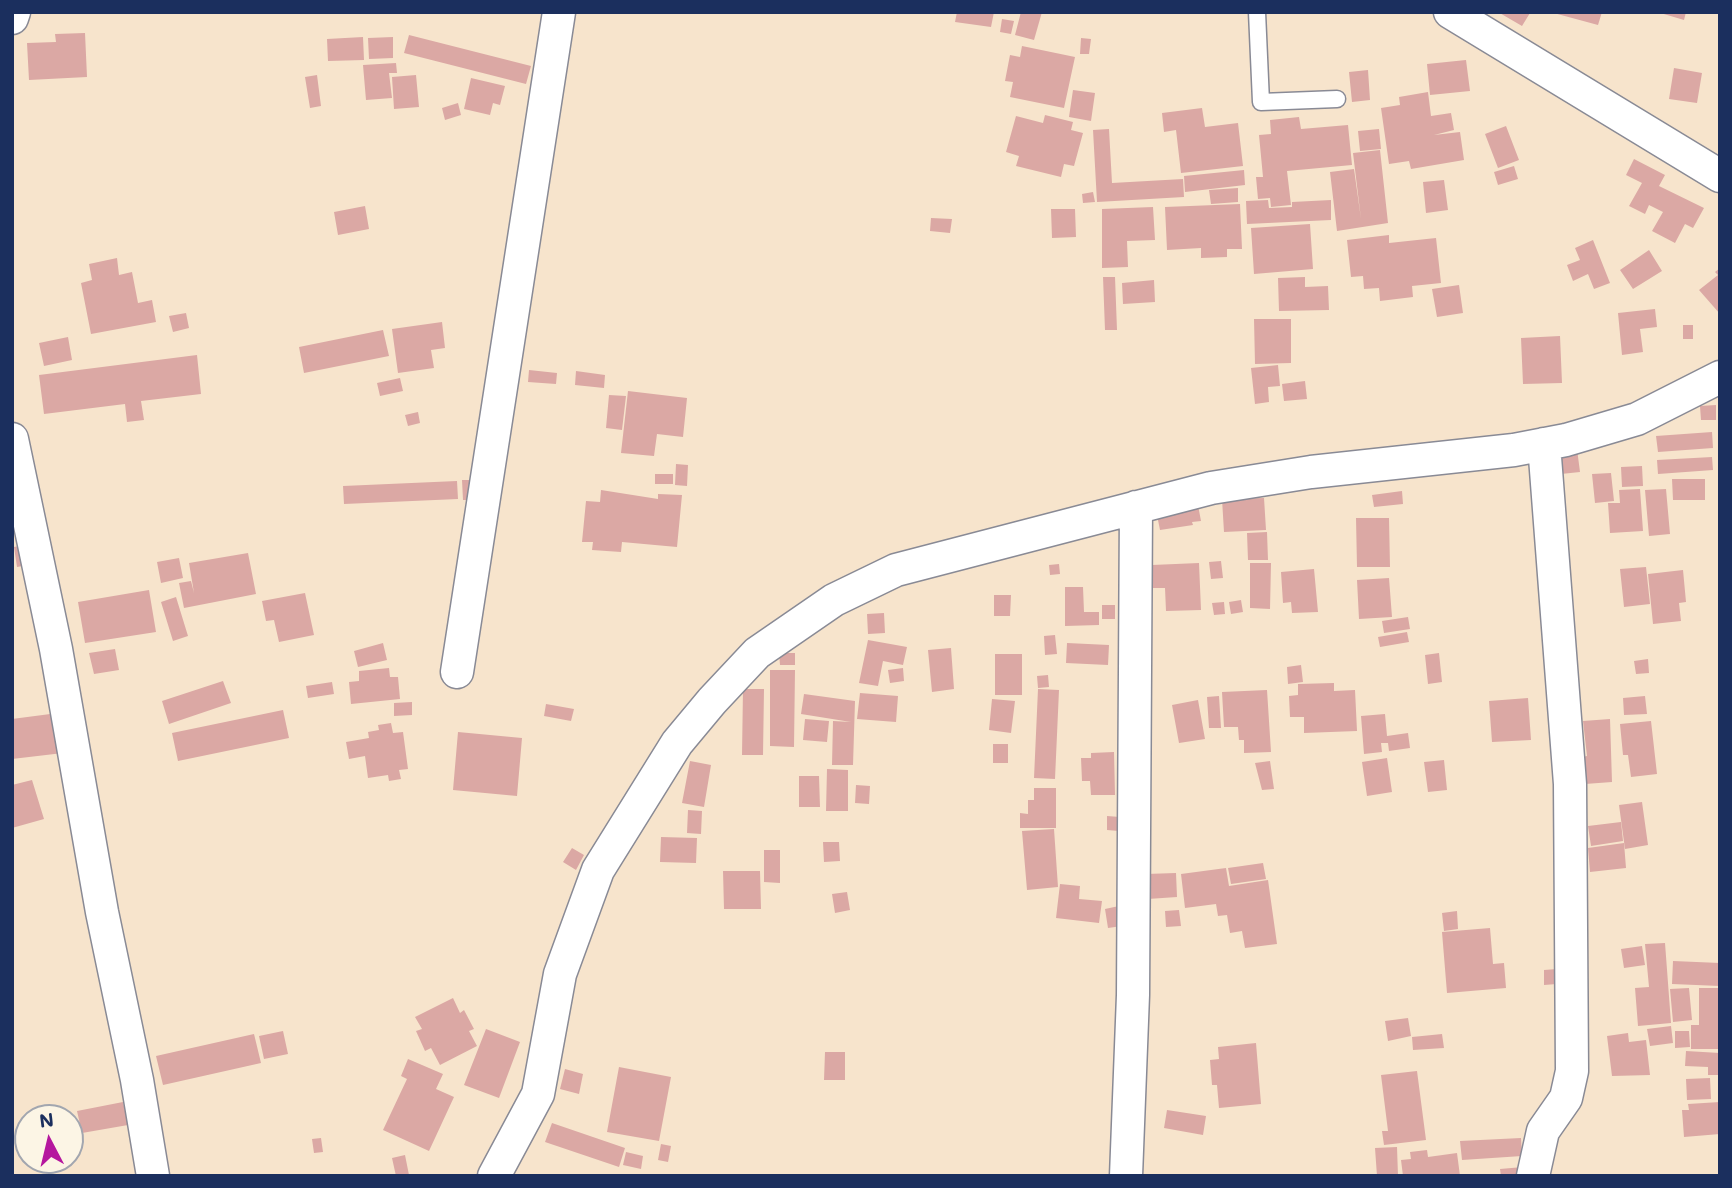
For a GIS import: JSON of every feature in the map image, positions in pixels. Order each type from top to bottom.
[{"type":"street","points":[[12,18],[14,12]]},
{"type":"street","points":[[457,672],[559,12]]},
{"type":"street","points":[[1458,15],[1720,176]]},
{"type":"street","points":[[494,1176],[538,1094],[560,974],[598,870],[677,743],[757,653],[834,600],[895,570],[1211,488],[1311,472],[1544,444],[1637,419],[1720,377]]},
{"type":"street","points":[[12,439],[56,649],[102,912],[137,1080],[153,1176]]},
{"type":"street","points":[[1533,1176],[1543,1131],[1566,1098],[1572,1071],[1570,784],[1544,444]]},
{"type":"street","points":[[1126,1176],[1133,995],[1136,506]]},
{"type":"lane","points":[[1257,12],[1261,103],[1337,99]]},
{"type":"building","points":[[957,12],[994,12],[991,27],[955,22]]},
{"type":"building","points":[[1021,12],[1042,12],[1034,40],[1015,35]]},
{"type":"building","points":[[1498,12],[1528,12],[1530,13],[1522,26]]},
{"type":"building","points":[[1550,12],[1602,12],[1598,25]]},
{"type":"building","points":[[1657,12],[1686,12],[1684,20]]},
{"type":"building","points":[[1002,19],[1014,21],[1011,34],[1000,32]]},
{"type":"building","points":[[85,33],[87,77],[29,80],[27,43],[56,42],[55,34]]},
{"type":"building","points":[[409,35],[531,66],[526,84],[404,53]]},
{"type":"building","points":[[363,37],[364,60],[328,61],[327,39]]},
{"type":"building","points":[[393,37],[393,58],[369,59],[368,38]]},
{"type":"building","points":[[1081,38],[1091,39],[1089,54],[1080,54]]},
{"type":"building","points":[[1022,46],[1075,57],[1064,108],[1010,97],[1013,82],[1005,81],[1010,55],[1020,57]]},
{"type":"building","points":[[1466,60],[1470,91],[1430,95],[1427,64]]},
{"type":"building","points":[[396,63],[397,73],[389,73],[392,98],[366,100],[363,65]]},
{"type":"building","points":[[1674,68],[1702,73],[1697,103],[1669,99]]},
{"type":"building","points":[[1368,70],[1370,100],[1352,102],[1349,72]]},
{"type":"building","points":[[317,75],[321,106],[310,108],[305,77]]},
{"type":"building","points":[[416,75],[419,107],[394,109],[392,77]]},
{"type":"building","points":[[471,78],[505,86],[500,105],[493,103],[490,115],[464,109]]},
{"type":"building","points":[[1073,90],[1095,93],[1091,121],[1069,117]]},
{"type":"building","points":[[1428,92],[1431,116],[1451,113],[1454,130],[1434,135],[1460,132],[1464,160],[1411,169],[1409,161],[1389,164],[1381,108],[1400,105],[1399,97]]},
{"type":"building","points":[[458,103],[461,115],[445,120],[442,108]]},
{"type":"building","points":[[1202,108],[1205,127],[1238,123],[1243,166],[1181,173],[1176,130],[1164,132],[1162,113]]},
{"type":"building","points":[[1045,115],[1073,122],[1071,130],[1083,133],[1074,166],[1064,164],[1061,177],[1016,166],[1019,156],[1006,152],[1016,116],[1043,123]]},
{"type":"building","points":[[1299,117],[1301,129],[1348,125],[1352,165],[1287,171],[1291,205],[1271,207],[1270,198],[1258,199],[1256,177],[1263,177],[1259,135],[1271,134],[1270,120]]},
{"type":"building","points":[[1506,126],[1519,160],[1498,168],[1485,134]]},
{"type":"building","points":[[1109,129],[1112,183],[1183,179],[1184,197],[1097,202],[1093,130]]},
{"type":"building","points":[[1379,129],[1381,149],[1360,151],[1358,131]]},
{"type":"building","points":[[1380,150],[1388,223],[1337,231],[1330,172],[1354,169],[1361,219],[1353,153]]},
{"type":"building","points":[[1634,159],[1665,175],[1659,186],[1704,208],[1693,228],[1685,224],[1675,243],[1652,231],[1663,212],[1649,205],[1645,214],[1629,206],[1642,183],[1626,175]]},
{"type":"building","points":[[1514,166],[1518,179],[1498,185],[1494,172]]},
{"type":"building","points":[[1244,170],[1245,185],[1185,192],[1184,176]]},
{"type":"building","points":[[1444,180],[1448,210],[1426,213],[1423,182]]},
{"type":"building","points":[[1238,188],[1238,202],[1211,204],[1209,190]]},
{"type":"building","points":[[1093,192],[1095,202],[1083,203],[1082,194]]},
{"type":"building","points":[[1268,200],[1269,208],[1292,207],[1292,202],[1331,200],[1331,220],[1247,224],[1246,201]]},
{"type":"building","points":[[1240,204],[1242,249],[1227,249],[1227,257],[1201,258],[1201,248],[1167,250],[1165,207]]},
{"type":"building","points":[[365,206],[369,229],[338,235],[334,212]]},
{"type":"building","points":[[1153,207],[1155,240],[1127,241],[1128,267],[1102,268],[1102,209]]},
{"type":"building","points":[[1051,209],[1075,209],[1076,237],[1052,238]]},
{"type":"building","points":[[931,218],[952,219],[950,233],[930,231]]},
{"type":"building","points":[[1310,224],[1313,269],[1254,274],[1251,228]]},
{"type":"building","points":[[1389,235],[1389,243],[1436,238],[1441,283],[1412,286],[1413,297],[1380,301],[1379,288],[1364,289],[1363,276],[1351,277],[1347,240]]},
{"type":"building","points":[[1593,240],[1610,283],[1594,289],[1588,274],[1573,281],[1567,265],[1580,260],[1575,248]]},
{"type":"building","points":[[1649,250],[1662,271],[1633,289],[1620,270]]},
{"type":"building","points":[[117,258],[119,275],[132,272],[138,303],[152,300],[156,322],[91,334],[81,283],[92,280],[89,264]]},
{"type":"building","points":[[1720,268],[1720,314],[1699,290],[1718,275],[1715,272]]},
{"type":"building","points":[[1103,277],[1115,277],[1117,330],[1105,330]]},
{"type":"building","points":[[1305,277],[1305,287],[1328,286],[1329,310],[1279,311],[1278,278]]},
{"type":"building","points":[[1154,280],[1155,302],[1123,304],[1122,283]]},
{"type":"building","points":[[1459,285],[1463,313],[1437,317],[1432,289]]},
{"type":"building","points":[[1655,309],[1657,327],[1640,329],[1643,352],[1622,355],[1618,313]]},
{"type":"building","points":[[186,313],[189,328],[173,332],[169,316]]},
{"type":"building","points":[[1254,319],[1291,319],[1291,363],[1255,364]]},
{"type":"building","points":[[442,322],[445,348],[431,350],[434,368],[398,373],[392,329]]},
{"type":"building","points":[[1683,325],[1693,325],[1693,339],[1683,339]]},
{"type":"building","points":[[383,330],[389,356],[304,373],[299,347]]},
{"type":"building","points":[[1560,336],[1562,383],[1523,384],[1521,338]]},
{"type":"building","points":[[68,337],[72,360],[44,366],[39,343]]},
{"type":"building","points":[[197,355],[201,394],[141,401],[144,420],[127,422],[125,404],[44,414],[39,375]]},
{"type":"building","points":[[1278,365],[1280,386],[1268,387],[1269,402],[1255,404],[1251,368]]},
{"type":"building","points":[[529,370],[557,373],[556,384],[528,382]]},
{"type":"building","points":[[576,371],[605,375],[604,388],[575,385]]},
{"type":"building","points":[[400,378],[403,391],[380,396],[377,383]]},
{"type":"building","points":[[1305,381],[1307,399],[1284,401],[1282,384]]},
{"type":"building","points":[[628,391],[687,398],[683,437],[657,434],[654,456],[621,453]]},
{"type":"building","points":[[609,395],[626,396],[622,430],[606,428]]},
{"type":"building","points":[[1716,405],[1716,420],[1701,420],[1700,406]]},
{"type":"building","points":[[418,412],[420,423],[408,426],[405,415]]},
{"type":"building","points":[[1712,432],[1713,448],[1658,452],[1656,436]]},
{"type":"building","points":[[1577,449],[1580,472],[1561,474],[1559,451]]},
{"type":"building","points":[[1712,457],[1713,470],[1658,474],[1657,460]]},
{"type":"building","points":[[676,464],[688,465],[687,486],[675,485]]},
{"type":"building","points":[[1642,466],[1643,486],[1622,487],[1621,467]]},
{"type":"building","points":[[1611,473],[1614,501],[1595,503],[1592,474]]},
{"type":"building","points":[[655,474],[673,474],[673,484],[655,484]]},
{"type":"building","points":[[1672,479],[1705,479],[1705,500],[1673,500]]},
{"type":"building","points":[[462,480],[474,480],[475,500],[463,500]]},
{"type":"building","points":[[457,481],[458,499],[344,504],[343,486]]},
{"type":"building","points":[[1640,489],[1643,531],[1610,533],[1608,503],[1620,503],[1619,490]]},
{"type":"building","points":[[1666,489],[1670,534],[1649,536],[1645,490]]},
{"type":"building","points":[[601,490],[658,499],[658,494],[682,495],[677,547],[622,542],[621,552],[592,550],[593,542],[582,542],[586,501],[600,502]]},
{"type":"building","points":[[1402,491],[1403,504],[1374,507],[1372,495]]},
{"type":"building","points":[[1264,498],[1266,530],[1224,532],[1222,499]]},
{"type":"building","points":[[1197,500],[1201,521],[1192,522],[1193,525],[1160,530],[1156,510]]},
{"type":"building","points":[[1356,518],[1389,518],[1390,567],[1357,567]]},
{"type":"building","points":[[1267,532],[1268,560],[1248,560],[1247,533]]},
{"type":"building","points":[[30,544],[34,564],[17,567],[14,547]]},
{"type":"building","points":[[248,553],[256,594],[184,608],[179,583],[191,581],[194,593],[189,563]]},
{"type":"building","points":[[179,558],[183,578],[161,583],[157,562]]},
{"type":"building","points":[[1221,561],[1223,578],[1211,579],[1209,562]]},
{"type":"building","points":[[1199,563],[1201,610],[1166,611],[1165,588],[1153,588],[1152,565]]},
{"type":"building","points":[[1250,563],[1271,563],[1270,609],[1250,608]]},
{"type":"building","points":[[1059,564],[1060,574],[1050,575],[1049,565]]},
{"type":"building","points":[[1646,567],[1650,604],[1624,607],[1620,569]]},
{"type":"building","points":[[1314,569],[1318,612],[1292,613],[1291,602],[1283,603],[1281,572]]},
{"type":"building","points":[[1683,570],[1686,602],[1679,603],[1681,621],[1653,624],[1648,574]]},
{"type":"building","points":[[1389,578],[1392,617],[1359,619],[1357,580]]},
{"type":"building","points":[[1065,587],[1083,587],[1084,612],[1099,612],[1099,625],[1065,626]]},
{"type":"building","points":[[149,590],[156,632],[85,643],[78,602]]},
{"type":"building","points":[[305,593],[314,635],[279,642],[274,620],[266,621],[262,601]]},
{"type":"building","points":[[994,595],[1011,595],[1010,616],[994,616]]},
{"type":"building","points":[[176,597],[188,636],[173,641],[161,602]]},
{"type":"building","points":[[1241,600],[1243,612],[1231,614],[1229,602]]},
{"type":"building","points":[[1224,602],[1225,614],[1214,615],[1212,603]]},
{"type":"building","points":[[1102,605],[1115,605],[1115,619],[1102,619]]},
{"type":"building","points":[[884,613],[885,633],[868,634],[867,614]]},
{"type":"building","points":[[1408,617],[1410,629],[1384,633],[1382,621]]},
{"type":"building","points":[[1407,632],[1409,642],[1380,647],[1378,637]]},
{"type":"building","points":[[1055,635],[1057,654],[1045,655],[1044,636]]},
{"type":"building","points":[[868,640],[907,647],[903,665],[883,661],[878,686],[859,683]]},
{"type":"building","points":[[383,643],[387,660],[358,667],[354,651]]},
{"type":"building","points":[[1067,643],[1109,645],[1108,665],[1066,663]]},
{"type":"building","points":[[951,648],[954,689],[932,692],[928,650]]},
{"type":"building","points":[[115,649],[119,670],[94,674],[89,653]]},
{"type":"building","points":[[779,653],[795,653],[795,665],[780,665]]},
{"type":"building","points":[[1439,653],[1442,682],[1428,684],[1425,655]]},
{"type":"building","points":[[995,654],[1022,654],[1022,695],[995,695]]},
{"type":"building","points":[[1648,659],[1649,673],[1636,674],[1634,661]]},
{"type":"building","points":[[1301,665],[1303,682],[1288,684],[1287,667]]},
{"type":"building","points":[[389,668],[390,677],[398,677],[400,699],[351,704],[349,682],[359,681],[359,671]]},
{"type":"building","points":[[903,668],[904,681],[890,683],[888,670]]},
{"type":"building","points":[[770,670],[795,670],[794,747],[770,746]]},
{"type":"building","points":[[1048,675],[1049,687],[1038,688],[1037,676]]},
{"type":"building","points":[[223,681],[231,703],[169,724],[162,701]]},
{"type":"building","points":[[332,682],[334,694],[308,698],[306,686]]},
{"type":"building","points":[[1334,683],[1334,691],[1355,690],[1357,731],[1304,733],[1304,717],[1290,717],[1289,696],[1298,695],[1298,684]]},
{"type":"building","points":[[743,689],[764,689],[763,755],[742,755]]},
{"type":"building","points":[[1038,689],[1059,690],[1055,779],[1034,778]]},
{"type":"building","points":[[1267,690],[1271,752],[1244,753],[1244,740],[1239,740],[1238,727],[1224,727],[1222,692]]},
{"type":"building","points":[[860,693],[898,696],[896,722],[857,719]]},
{"type":"building","points":[[804,694],[855,701],[853,765],[832,765],[833,721],[851,722],[801,714]]},
{"type":"building","points":[[1219,696],[1221,728],[1209,728],[1207,697]]},
{"type":"building","points":[[1645,696],[1647,714],[1624,715],[1623,698]]},
{"type":"building","points":[[1528,698],[1531,740],[1492,742],[1489,701]]},
{"type":"building","points":[[992,699],[1015,701],[1011,733],[989,730]]},
{"type":"building","points":[[1198,700],[1205,739],[1179,743],[1172,705]]},
{"type":"building","points":[[412,702],[412,715],[394,716],[394,703]]},
{"type":"building","points":[[546,704],[574,709],[571,721],[544,716]]},
{"type":"building","points":[[283,710],[289,738],[178,761],[172,733]]},
{"type":"building","points":[[58,713],[63,753],[12,759],[12,719]]},
{"type":"building","points":[[1385,714],[1387,736],[1408,733],[1410,748],[1389,751],[1388,743],[1381,743],[1382,752],[1364,754],[1361,716]]},
{"type":"building","points":[[805,719],[829,721],[827,742],[803,740]]},
{"type":"building","points":[[1610,719],[1612,782],[1585,784],[1582,757],[1587,756],[1583,721]]},
{"type":"building","points":[[1651,721],[1657,774],[1631,777],[1628,755],[1623,755],[1620,724]]},
{"type":"building","points":[[391,723],[393,733],[403,732],[408,769],[399,770],[401,779],[389,781],[388,775],[368,778],[365,756],[349,759],[346,742],[369,738],[368,732],[379,730],[378,725]]},
{"type":"building","points":[[458,732],[522,738],[517,796],[453,790]]},
{"type":"building","points":[[993,744],[1008,744],[1008,763],[993,763]]},
{"type":"building","points":[[1114,752],[1115,795],[1091,795],[1090,781],[1082,781],[1081,758],[1091,758],[1091,753]]},
{"type":"building","points":[[1387,758],[1392,792],[1367,796],[1362,762]]},
{"type":"building","points":[[1444,760],[1447,790],[1428,792],[1424,762]]},
{"type":"building","points":[[690,761],[711,765],[704,807],[682,803]]},
{"type":"building","points":[[1270,761],[1274,789],[1262,790],[1255,763]]},
{"type":"building","points":[[827,769],[848,770],[848,811],[826,811]]},
{"type":"building","points":[[799,776],[819,776],[820,807],[799,807]]},
{"type":"building","points":[[32,780],[44,819],[12,828],[12,785]]},
{"type":"building","points":[[856,785],[870,786],[869,804],[855,803]]},
{"type":"building","points":[[1034,788],[1056,788],[1056,828],[1020,828],[1020,813],[1028,814],[1028,800],[1034,800]]},
{"type":"building","points":[[1642,802],[1648,845],[1625,849],[1619,805]]},
{"type":"building","points":[[688,810],[702,811],[701,834],[687,833]]},
{"type":"building","points":[[1107,816],[1120,817],[1119,831],[1107,830]]},
{"type":"building","points":[[1621,822],[1623,841],[1591,846],[1588,826]]},
{"type":"building","points":[[1054,829],[1058,887],[1027,890],[1022,831]]},
{"type":"building","points":[[661,837],[697,838],[696,863],[660,862]]},
{"type":"building","points":[[823,842],[839,842],[840,861],[824,862]]},
{"type":"building","points":[[1624,843],[1626,868],[1590,872],[1588,848]]},
{"type":"building","points":[[572,848],[584,855],[576,870],[563,862]]},
{"type":"building","points":[[764,850],[780,850],[780,883],[764,882]]},
{"type":"building","points":[[1263,863],[1266,879],[1231,884],[1228,868]]},
{"type":"building","points":[[1226,868],[1229,886],[1268,880],[1277,944],[1245,948],[1242,931],[1230,933],[1227,915],[1218,916],[1216,904],[1185,908],[1181,874]]},
{"type":"building","points":[[723,871],[760,871],[761,909],[724,909]]},
{"type":"building","points":[[1176,873],[1177,897],[1148,899],[1146,874]]},
{"type":"building","points":[[1060,884],[1080,886],[1079,899],[1102,901],[1099,923],[1056,918]]},
{"type":"building","points":[[847,892],[850,910],[835,913],[832,894]]},
{"type":"building","points":[[1119,906],[1122,926],[1108,928],[1105,909]]},
{"type":"building","points":[[1179,910],[1181,926],[1166,927],[1165,911]]},
{"type":"building","points":[[1457,911],[1458,929],[1444,931],[1442,913]]},
{"type":"building","points":[[1490,928],[1493,964],[1504,963],[1506,988],[1447,993],[1442,932]]},
{"type":"building","points":[[1665,943],[1671,1023],[1638,1026],[1635,988],[1649,987],[1645,944]]},
{"type":"building","points":[[1642,946],[1645,965],[1624,968],[1621,949]]},
{"type":"building","points":[[1673,961],[1720,963],[1720,986],[1672,984]]},
{"type":"building","points":[[1557,969],[1557,984],[1544,985],[1544,970]]},
{"type":"building","points":[[1689,988],[1692,1020],[1673,1022],[1670,989]]},
{"type":"building","points":[[1699,988],[1720,988],[1720,1049],[1691,1049],[1691,1025],[1699,1025]]},
{"type":"building","points":[[453,998],[460,1013],[464,1010],[474,1029],[469,1031],[477,1046],[440,1065],[431,1048],[425,1051],[416,1031],[422,1029],[415,1017]]},
{"type":"building","points":[[1408,1018],[1411,1036],[1388,1041],[1385,1021]]},
{"type":"building","points":[[1671,1026],[1673,1043],[1650,1046],[1647,1029]]},
{"type":"building","points":[[486,1029],[520,1042],[499,1098],[464,1085]]},
{"type":"building","points":[[283,1031],[288,1054],[264,1059],[259,1036]]},
{"type":"building","points":[[1675,1031],[1689,1031],[1690,1047],[1675,1048]]},
{"type":"building","points":[[1628,1033],[1629,1042],[1646,1040],[1650,1075],[1612,1076],[1607,1036]]},
{"type":"building","points":[[254,1034],[261,1063],[163,1085],[156,1056]]},
{"type":"building","points":[[1442,1034],[1444,1048],[1413,1050],[1412,1037]]},
{"type":"building","points":[[1256,1043],[1261,1104],[1219,1108],[1217,1085],[1212,1085],[1210,1060],[1219,1059],[1218,1047]]},
{"type":"building","points":[[1686,1051],[1720,1053],[1720,1075],[1708,1075],[1708,1067],[1685,1066]]},
{"type":"building","points":[[825,1052],[845,1052],[845,1080],[824,1080]]},
{"type":"building","points":[[408,1059],[443,1074],[436,1089],[454,1097],[429,1151],[383,1130],[407,1079],[401,1076]]},
{"type":"building","points":[[619,1067],[671,1077],[659,1141],[607,1132]]},
{"type":"building","points":[[565,1069],[583,1074],[579,1094],[560,1089]]},
{"type":"building","points":[[1417,1071],[1426,1140],[1384,1145],[1382,1131],[1388,1131],[1381,1075]]},
{"type":"building","points":[[1710,1078],[1711,1099],[1687,1100],[1686,1079]]},
{"type":"building","points":[[123,1102],[128,1125],[84,1133],[84,1110]]},
{"type":"building","points":[[1720,1102],[1720,1134],[1684,1137],[1682,1110],[1689,1110],[1688,1104]]},
{"type":"building","points":[[1167,1110],[1206,1116],[1203,1135],[1164,1128]]},
{"type":"building","points":[[552,1123],[625,1148],[619,1167],[545,1142]]},
{"type":"building","points":[[321,1138],[323,1152],[314,1153],[312,1139]]},
{"type":"building","points":[[1521,1138],[1522,1156],[1462,1160],[1460,1141]]},
{"type":"building","points":[[661,1144],[671,1146],[668,1162],[658,1160]]},
{"type":"building","points":[[1397,1147],[1398,1176],[1377,1176],[1375,1148]]},
{"type":"building","points":[[1427,1150],[1428,1157],[1457,1153],[1460,1176],[1403,1176],[1401,1160],[1411,1159],[1410,1152]]},
{"type":"building","points":[[626,1152],[643,1156],[641,1169],[623,1165]]},
{"type":"building","points":[[405,1155],[409,1175],[396,1176],[392,1158]]},
{"type":"building","points":[[1523,1167],[1524,1176],[1501,1176],[1500,1169]]}]
